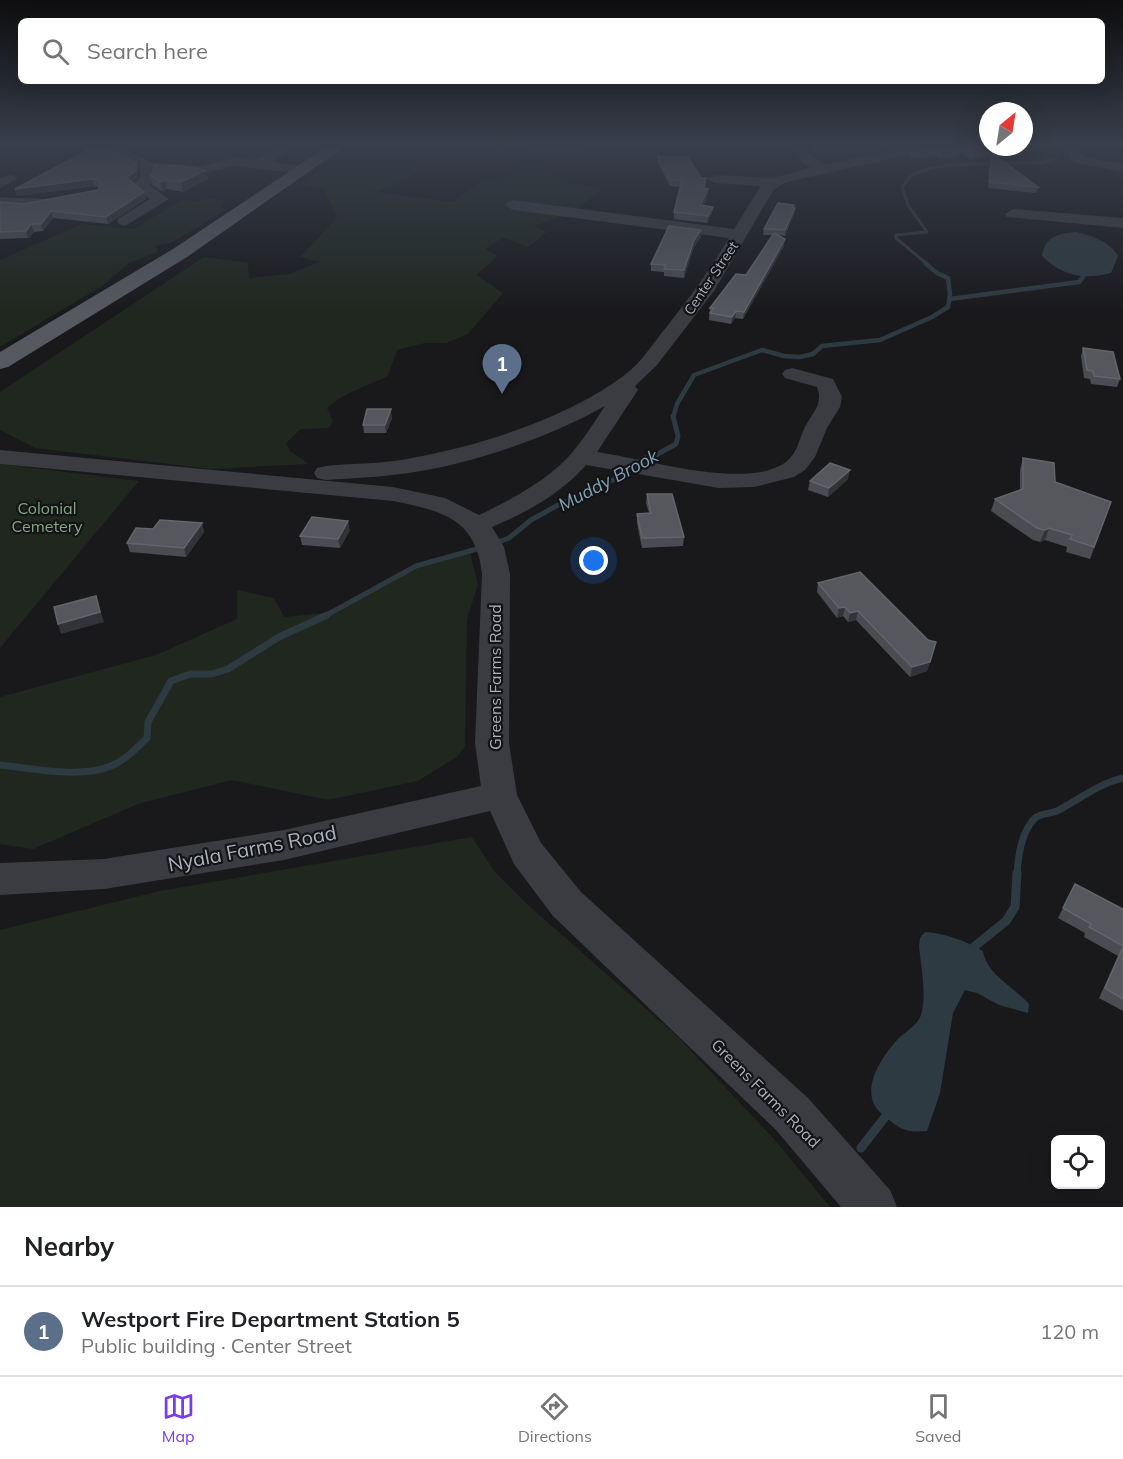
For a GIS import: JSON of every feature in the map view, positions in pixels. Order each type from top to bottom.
[{"type":"main road","points":[[0,362],[180,253],[257,201]]},
{"type":"main road","points":[[0,380],[94,321],[128,297],[180,253]]},
{"type":"street","points":[[0,202],[26,204],[42,201]]},
{"type":"street","points":[[125,221],[157,201]]},
{"type":"street","name":"Center Street","points":[[485,541],[511,510],[567,472],[581,457],[636,376],[708,287],[757,201]]},
{"type":"street","points":[[513,205],[739,235]]},
{"type":"street","points":[[1013,214],[1123,223]]},
{"type":"street","points":[[581,457],[703,480],[760,479],[785,472],[798,464],[811,443],[817,425],[830,407],[832,392],[826,383],[792,374]]},
{"type":"street","name":"Center Street","points":[[243,479],[410,466],[469,453],[566,418],[611,394],[636,376]]},
{"type":"street","points":[[0,456],[393,494],[440,505],[457,512],[485,541]]},
{"type":"street","points":[[393,494],[401,475],[410,466]]},
{"type":"street","name":"Greens Farms Road","points":[[485,541],[496,574],[492,742],[500,795],[527,853],[567,904],[792,1114],[873,1207]]},
{"type":"street","name":"Nyala Farms Road","points":[[0,879],[104,874],[284,845],[500,795]]},
{"type":"green space","points":[[179,201],[225,201],[220,206],[226,210],[171,243],[155,246],[158,252],[129,263],[101,287],[0,347],[0,260],[82,224],[134,229]]},
{"type":"green space","points":[[330,201],[587,201],[575,211],[534,226],[547,232],[528,247],[503,237],[486,249],[498,256],[476,275],[503,293],[468,334],[446,343],[425,343],[397,350],[388,376],[348,394],[327,408],[333,421],[329,428],[301,429],[286,443],[290,451],[309,464],[211,469],[35,448],[0,430],[0,392],[204,257],[248,263],[249,278],[290,274],[318,262],[300,257],[337,218]]},
{"type":"green space","name":"Colonial Cemetery","points":[[0,464],[139,481],[0,648]]},
{"type":"green space","points":[[470,553],[478,585],[467,619],[465,746],[458,756],[418,781],[328,800],[232,780],[138,804],[33,849],[0,844],[0,697],[156,655],[237,619],[237,590],[274,598],[284,617],[334,612],[416,566]]},
{"type":"green space","points":[[472,837],[494,871],[528,905],[678,1037],[774,1139],[830,1207],[0,1207],[0,930],[160,891]]},
{"type":"shaded area","points":[[1076,232],[1110,246],[1118,256],[1111,273],[1091,276],[1074,275],[1057,268],[1042,256],[1046,244],[1053,237]]},
{"type":"shaded area","points":[[925,932],[955,938],[983,951],[985,959],[995,974],[1029,1004],[1028,1013],[999,1005],[977,993],[965,990],[953,1013],[940,1093],[927,1131],[913,1131],[898,1126],[882,1114],[875,1105],[872,1086],[874,1075],[885,1055],[921,1015],[924,990],[919,946],[920,938]]},
{"type":"building","points":[[37,201],[130,201],[106,217],[51,211],[41,224],[31,224],[26,231],[0,232],[0,202],[23,204]]},
{"type":"building","points":[[677,201],[702,201],[700,205],[713,207],[708,216],[674,212]]},
{"type":"building","points":[[778,203],[794,205],[792,208],[795,208],[785,230],[764,229]]},
{"type":"building","points":[[669,226],[701,230],[694,240],[684,270],[664,269],[666,265],[651,264]]},
{"type":"building","points":[[774,233],[785,239],[744,312],[736,311],[732,317],[710,313],[714,308],[710,308],[736,274],[746,275]]},
{"type":"building","points":[[1083,348],[1113,352],[1120,379],[1094,376],[1093,371],[1087,370]]},
{"type":"building","points":[[367,409],[391,409],[385,425],[363,425]]},
{"type":"building","points":[[1023,458],[1054,463],[1055,482],[1111,502],[1094,547],[1070,539],[1072,535],[1049,528],[1045,530],[1037,528],[995,499],[1023,489]]},
{"type":"building","points":[[830,463],[850,470],[829,488],[810,481]]},
{"type":"building","points":[[647,494],[672,494],[684,537],[642,538],[637,514],[651,513]]},
{"type":"building","points":[[312,517],[348,521],[338,539],[300,536]]},
{"type":"building","points":[[160,520],[202,523],[184,548],[127,543],[136,528],[153,529]]},
{"type":"building","points":[[860,572],[928,640],[936,642],[930,662],[912,667],[858,611],[850,613],[845,607],[839,608],[818,583]]},
{"type":"building","points":[[96,596],[100,612],[58,624],[54,607]]},
{"type":"building","points":[[1075,884],[1123,909],[1123,946],[1089,927],[1091,924],[1063,908]]},
{"type":"building","points":[[1123,947],[1123,999],[1105,988]]},
{"type":"waterway","name":"Muddy Brook","points":[[907,201],[927,232],[896,235],[896,238],[927,264]]},
{"type":"waterway","name":"Muddy Brook","points":[[673,417],[677,404],[694,375],[762,350],[784,356],[800,357],[813,354],[822,346],[880,340],[932,317],[948,307],[950,294],[948,278],[937,273],[925,263]]},
{"type":"waterway","points":[[950,299],[1079,282],[1083,277]]},
{"type":"waterway","name":"Muddy Brook","points":[[493,544],[509,538],[531,520],[560,504],[624,475],[644,458],[656,455],[676,444],[678,436],[673,417]]},
{"type":"waterway","name":"Muddy Brook","points":[[325,616],[416,566],[484,547]]},
{"type":"waterway","name":"Muddy Brook","points":[[0,765],[86,772],[116,764],[147,738],[148,722],[171,681],[190,674],[212,674],[228,669],[279,637],[325,616]]},
{"type":"waterway","points":[[1017,874],[1023,837],[1035,818],[1057,811],[1097,788],[1123,778]]},
{"type":"waterway","points":[[975,946],[1006,921],[1015,907],[1017,873]]},
{"type":"waterway","points":[[861,1148],[885,1117]]},
{"type":"place","name":"Westport Fire Department Station 5","points":[[502,394]]}]
